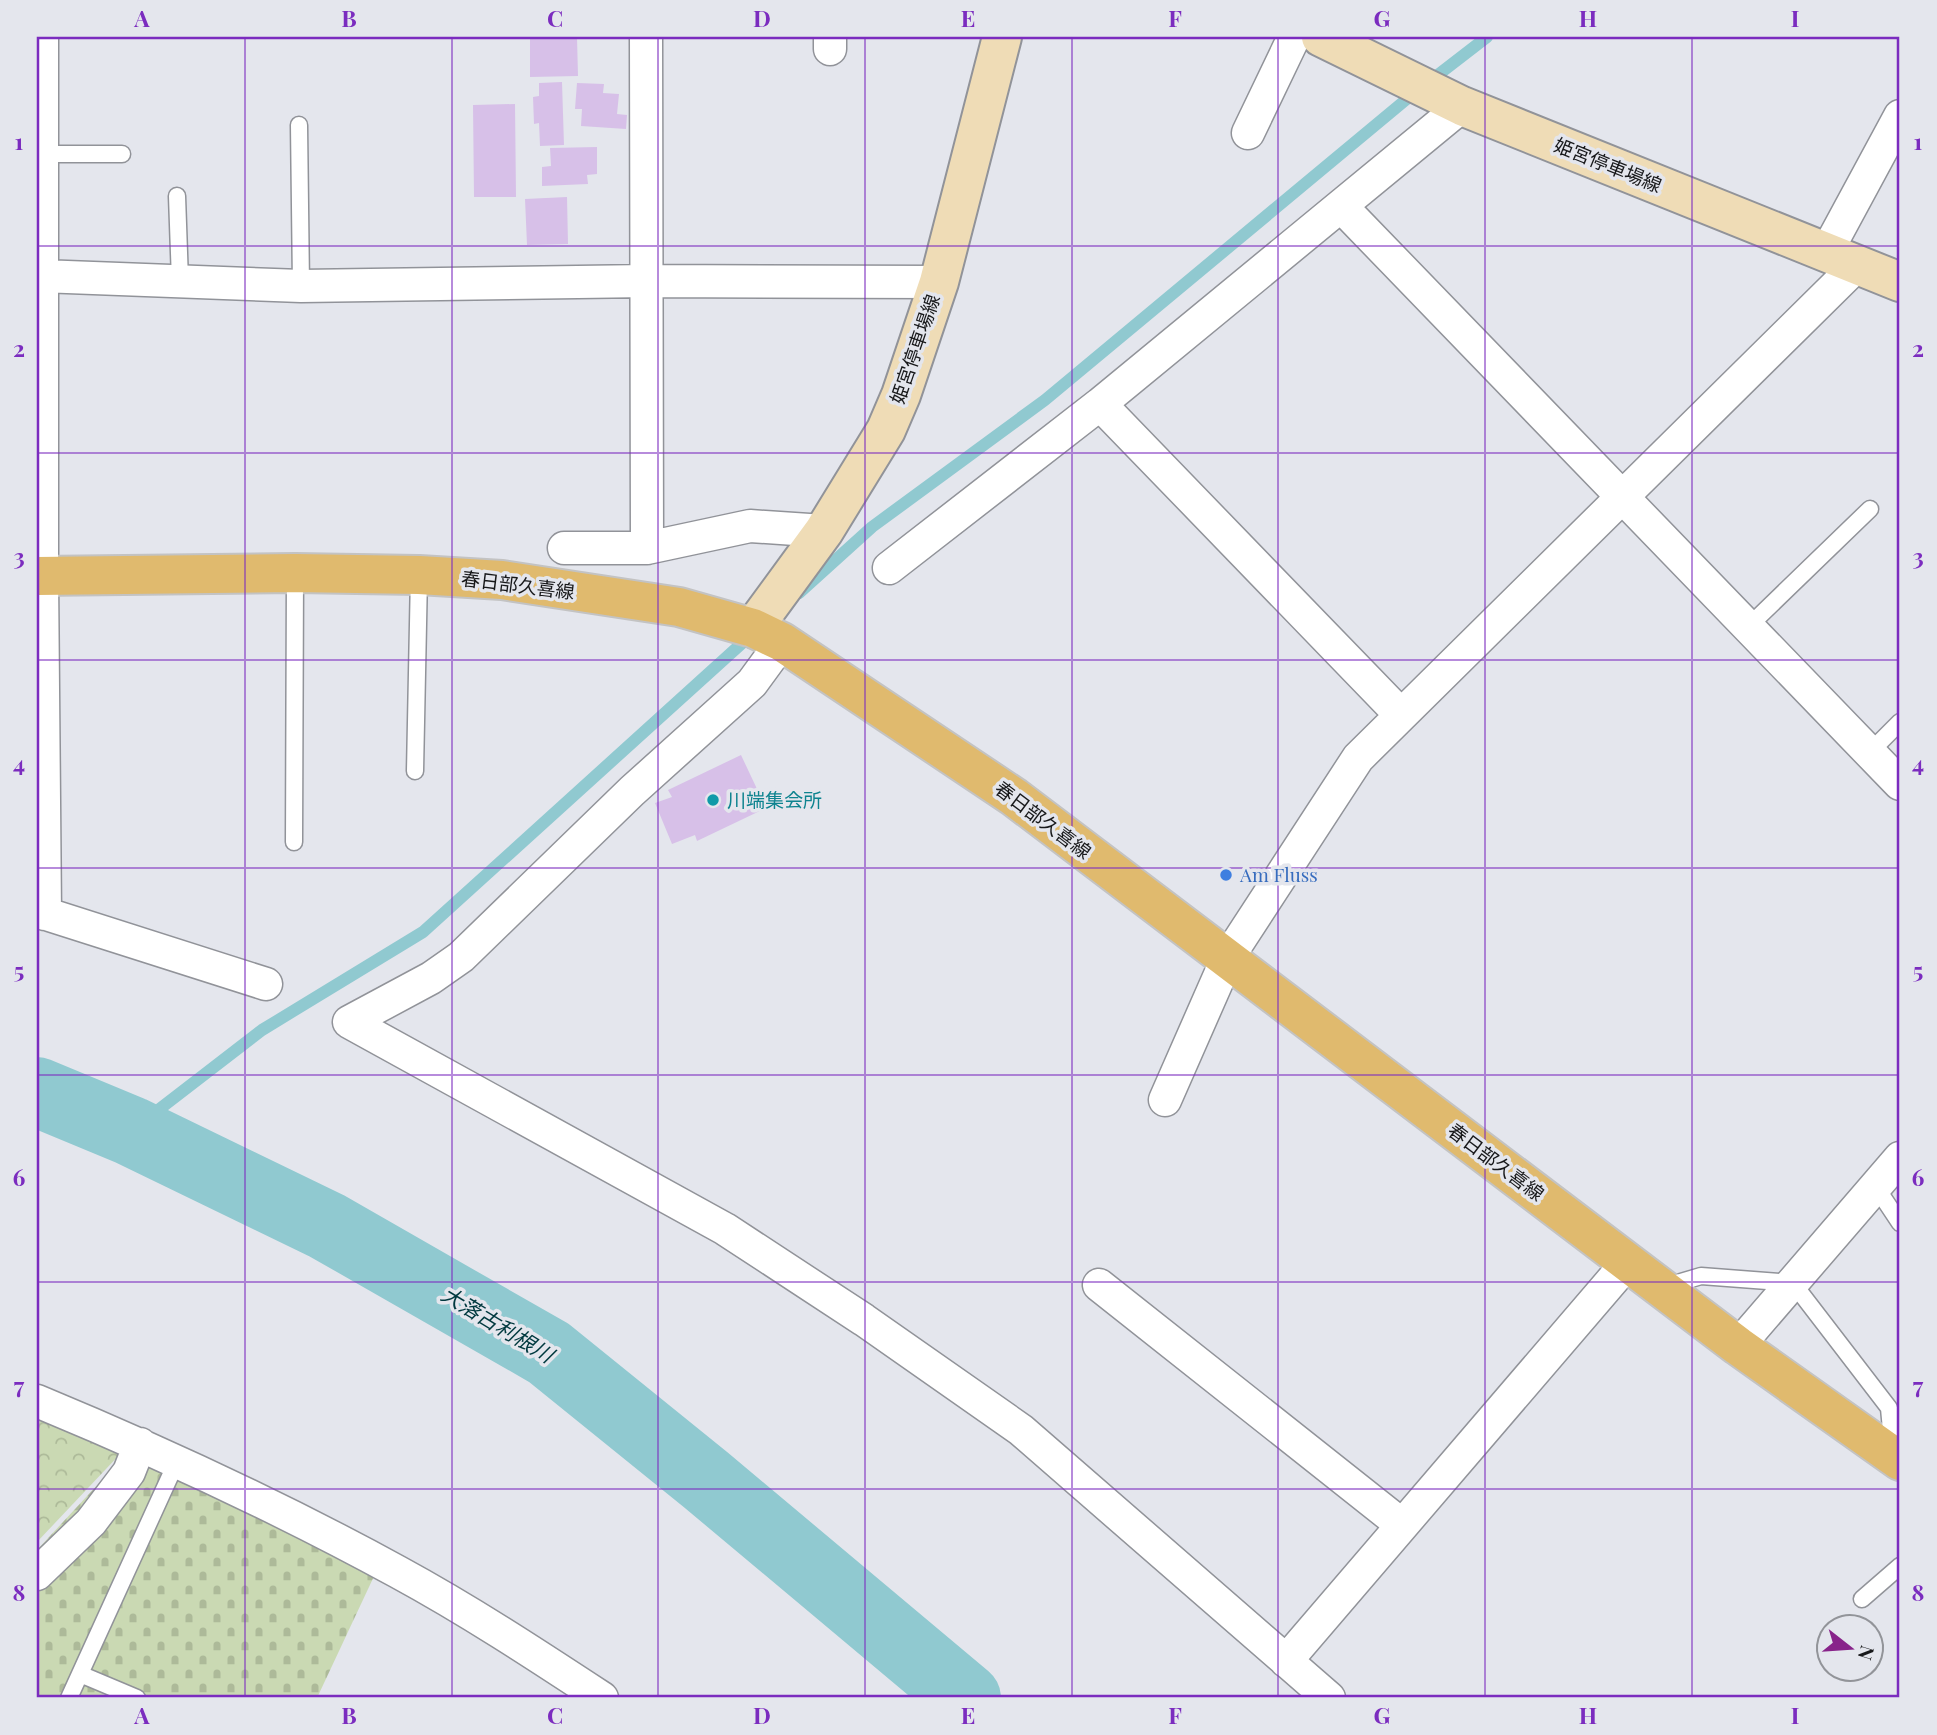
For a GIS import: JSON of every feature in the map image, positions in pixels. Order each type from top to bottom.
[{"type":"main road","name":"姫宮停車場線","points":[[767,635],[824,531],[886,430],[901,395],[939,282],[1002,37]]},
{"type":"main road","name":"姫宮停車場線","points":[[1332,39],[1462,106],[1900,282]]},
{"type":"main road","name":"春日部久喜線","points":[[39,576],[295,573],[419,575],[502,580],[679,607],[767,635],[1014,797],[1738,1346],[1897,1458]]},
{"type":"street","points":[[42,37],[39,576],[41,912],[265,984]]},
{"type":"street","points":[[646,37],[647,548]]},
{"type":"street","points":[[1248,133],[1294,37]]},
{"type":"street","points":[[889,568],[1100,404],[1462,106]]},
{"type":"street","points":[[1165,1100],[1227,959],[1358,758],[1621,497],[1842,259],[1900,116]]},
{"type":"street","points":[[1341,206],[1900,784]]},
{"type":"street","points":[[41,276],[302,286],[647,281],[939,282]]},
{"type":"street","points":[[1100,404],[1401,715]]},
{"type":"street","points":[[564,548],[647,548],[750,526],[824,531]]},
{"type":"street","points":[[767,635],[752,683],[632,792],[461,957],[431,978],[349,1022],[726,1229],[864,1320],[1021,1430],[1329,1698]]},
{"type":"street","points":[[1738,1346],[1900,1158]]},
{"type":"street","points":[[1286,1661],[1628,1262]]},
{"type":"street","points":[[1099,1285],[1402,1525]]},
{"type":"street","points":[[37,1401],[141,1444],[232,1486],[398,1572],[511,1638],[602,1698]]},
{"type":"street","points":[[37,1574],[92,1521],[129,1472],[141,1444]]},
{"type":"lane","points":[[299,125],[302,286]]},
{"type":"lane","points":[[42,153],[122,154]]},
{"type":"lane","points":[[177,196],[180,281]]},
{"type":"lane","points":[[1748,627],[1870,509]]},
{"type":"lane","points":[[294,842],[295,573]]},
{"type":"lane","points":[[415,771],[419,575]]},
{"type":"lane","points":[[1870,752],[1900,722]]},
{"type":"lane","points":[[1876,1187],[1900,1223]]},
{"type":"lane","points":[[1662,1288],[1701,1276],[1793,1283],[1889,1408],[1897,1458]]},
{"type":"lane","points":[[69,1698],[177,1461]]},
{"type":"lane","points":[[1862,1599],[1900,1566]]},
{"type":"lane","points":[[80,1674],[137,1698]]},
{"type":"green space","points":[[37,1414],[123,1451],[37,1542]]},
{"type":"green space","points":[[127,1453],[376,1572],[317,1698],[37,1698],[37,1550]]},
{"type":"building","points":[[530,37],[577,37],[578,76],[530,77]]},
{"type":"building","points":[[562,82],[564,145],[540,146],[539,123],[534,124],[533,97],[539,96],[539,83]]},
{"type":"building","points":[[577,83],[604,84],[603,93],[619,94],[617,114],[627,115],[626,129],[581,126],[582,109],[575,109]]},
{"type":"building","points":[[515,104],[516,197],[474,197],[473,105]]},
{"type":"building","points":[[597,147],[597,174],[587,175],[588,184],[542,186],[542,167],[551,166],[550,148]]},
{"type":"building","points":[[567,197],[568,244],[527,245],[525,199]]},
{"type":"building","name":"川端集会所","points":[[741,755],[766,808],[697,841],[695,835],[672,844],[655,803],[672,797],[668,790]]},
{"type":"waterway","points":[[799,593],[872,527],[1045,400],[1408,98],[1487,37]]},
{"type":"waterway","points":[[131,1131],[262,1030],[423,932],[751,635]]},
{"type":"waterway","name":"大落古利根川","points":[[37,1092],[131,1131],[327,1226],[549,1353],[706,1480],[966,1698]]},
{"type":"place","name":"川端集会所","points":[[713,800]]},
{"type":"place","name":"Am Fluss","points":[[1226,875]]}]
